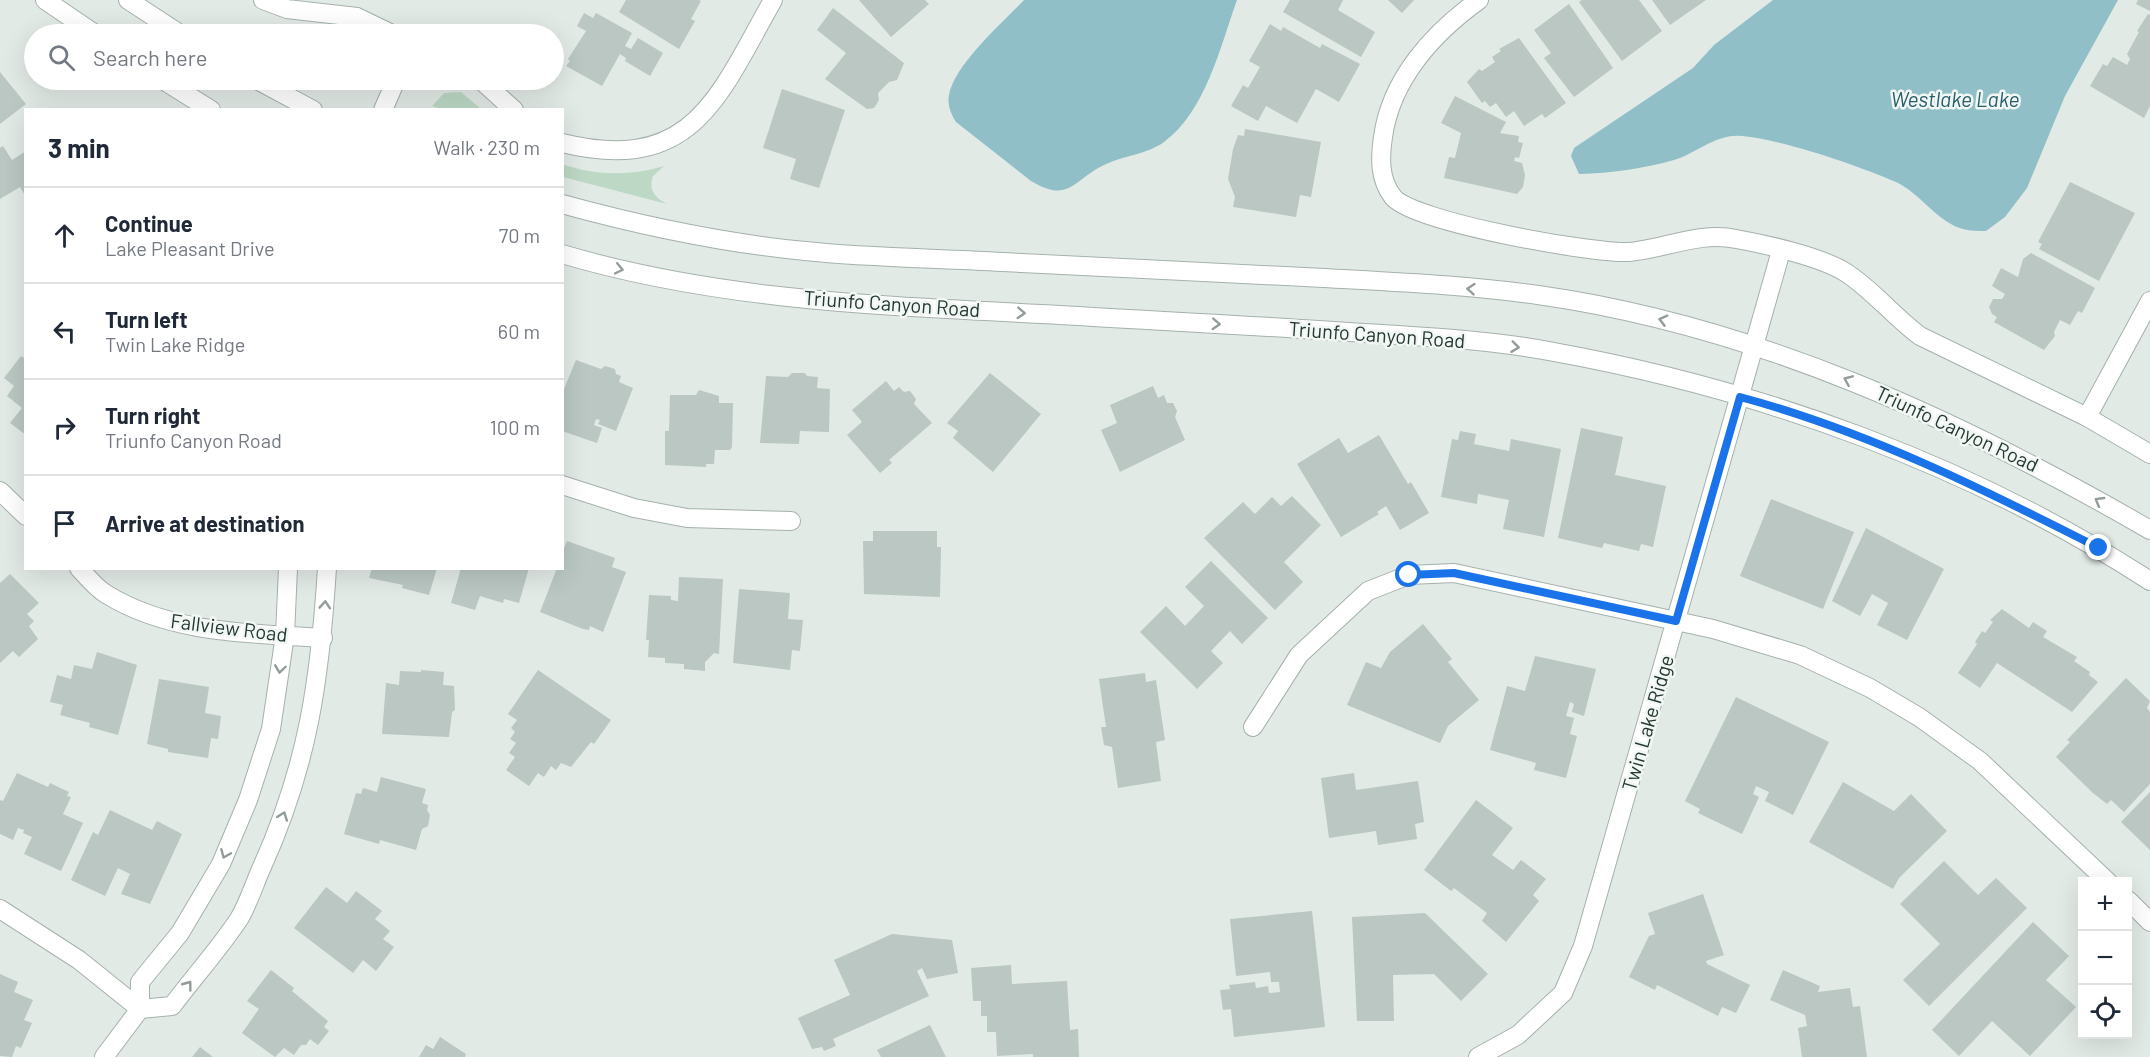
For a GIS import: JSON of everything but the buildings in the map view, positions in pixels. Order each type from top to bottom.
[{"type":"street","points":[[45,0],[80,24]]},
{"type":"street","points":[[128,0],[165,24]]},
{"type":"street","points":[[263,0],[287,9],[357,17],[371,24]]},
{"type":"street","points":[[564,143],[595,151],[633,151],[666,141],[698,120],[725,85],[773,0]]},
{"type":"street","points":[[1479,0],[1451,20],[1425,47],[1401,82],[1384,127],[1380,159],[1383,179],[1394,199],[1411,209],[1441,219],[1578,249],[1630,252],[1715,237],[1735,238],[1844,271],[1920,336],[2087,417],[2150,454]]},
{"type":"street","points":[[179,90],[208,108]]},
{"type":"street","points":[[276,90],[309,108]]},
{"type":"street","points":[[385,108],[392,90]]},
{"type":"street","points":[[492,90],[512,108]]},
{"type":"street","name":"Triunfo Canyon Road","points":[[564,204],[696,236],[806,251],[1408,283],[1538,295],[1638,314],[1755,346],[1826,370],[1966,430],[2051,472],[2150,530]]},
{"type":"street","points":[[1755,346],[1781,251]]},
{"type":"street","name":"Triunfo Canyon Road","points":[[564,254],[688,284],[835,303],[1454,339],[1552,351],[1801,413],[1961,478],[2099,548],[2150,581]]},
{"type":"street","points":[[2087,417],[2150,301]]},
{"type":"street","name":"Twin Lake Ridge","points":[[1478,1057],[1518,1035],[1563,993],[1583,946],[1755,346]]},
{"type":"street","points":[[564,486],[634,508],[687,518],[791,521]]},
{"type":"street","points":[[0,491],[24,514]]},
{"type":"street","name":"Fallview Road","points":[[81,570],[104,593],[151,618],[200,628],[323,638]]},
{"type":"street","points":[[104,1057],[140,1009],[140,982],[180,933],[215,874],[248,800],[271,729],[285,635],[288,570]]},
{"type":"street","points":[[0,909],[79,960],[140,1009],[172,1006],[240,918],[272,846],[300,770],[314,705],[323,638],[327,570]]},
{"type":"street","points":[[1253,727],[1299,656],[1368,591],[1409,575],[1454,573],[1676,621],[1800,656],[1870,688],[1919,717],[1980,761],[2103,877]]},
{"type":"street","points":[[2132,905],[2150,922]]},
{"type":"green space","points":[[461,92],[480,108],[432,106],[444,93]]},
{"type":"green space","points":[[564,165],[601,173],[639,172],[664,166],[653,176],[651,185],[656,196],[667,204],[564,177]]},
{"type":"water","points":[[1024,0],[1237,0],[1210,77],[1191,113],[1178,129],[1158,146],[1111,162],[1070,187],[1054,190],[1031,181],[956,122],[949,106],[949,95],[953,83],[969,58]]},
{"type":"water","name":"Westlake Lake","points":[[1773,0],[2118,0],[2065,96],[2027,188],[2005,217],[1986,231],[1963,229],[1954,225],[1905,187],[1880,175],[1799,148],[1759,138],[1733,136],[1662,163],[1627,170],[1579,174],[1571,156],[1574,148],[1693,68],[1714,45]]},
{"type":"route","points":[[1409,575],[1454,573],[1676,621],[1740,397],[1801,413],[1961,478],[2099,548]]}]
